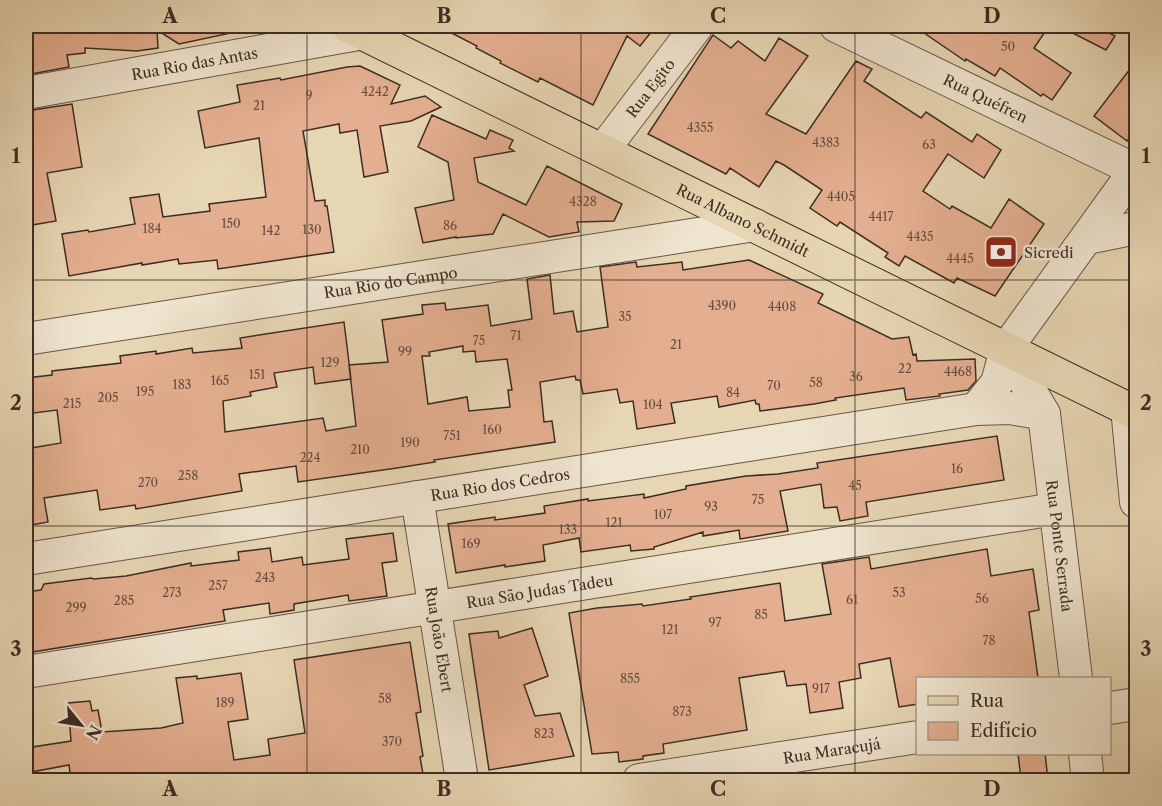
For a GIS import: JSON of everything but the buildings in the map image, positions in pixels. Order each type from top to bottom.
[{"type":"main road","name":"Rua Albano Schmidt","points":[[356,29],[1132,411]]},
{"type":"street","name":"Rua Egito","points":[[603,150],[697,26]]},
{"type":"street","name":"Rua Quéfren","points":[[836,26],[1136,170]]},
{"type":"street","name":"Rua Rio das Antas","points":[[26,93],[356,29]]},
{"type":"street","points":[[976,409],[997,383],[1006,349],[1136,170]]},
{"type":"street","name":"Rua Rio do Campo","points":[[26,339],[755,225]]},
{"type":"street","points":[[1087,238],[1137,228]]},
{"type":"street","name":"Rua Ponte Serrada","points":[[1006,349],[1044,414],[1076,677]]},
{"type":"street","points":[[1044,414],[1082,386]]},
{"type":"street","name":"Rua Rio dos Cedros","points":[[26,559],[976,409],[1010,408],[1044,414]]},
{"type":"street","points":[[1132,411],[1137,502]]},
{"type":"street","name":"Rua João Ebert","points":[[417,497],[462,780]]},
{"type":"street","name":"Rua São Judas Tadeu","points":[[26,672],[1055,509]]},
{"type":"street","points":[[1111,708],[1137,704]]},
{"type":"street","name":"Rua Maracujá","points":[[639,780],[916,737]]},
{"type":"street","points":[[1085,755],[1088,780]]},
{"type":"place","name":"Sicredi","points":[[1001,252]]}]
